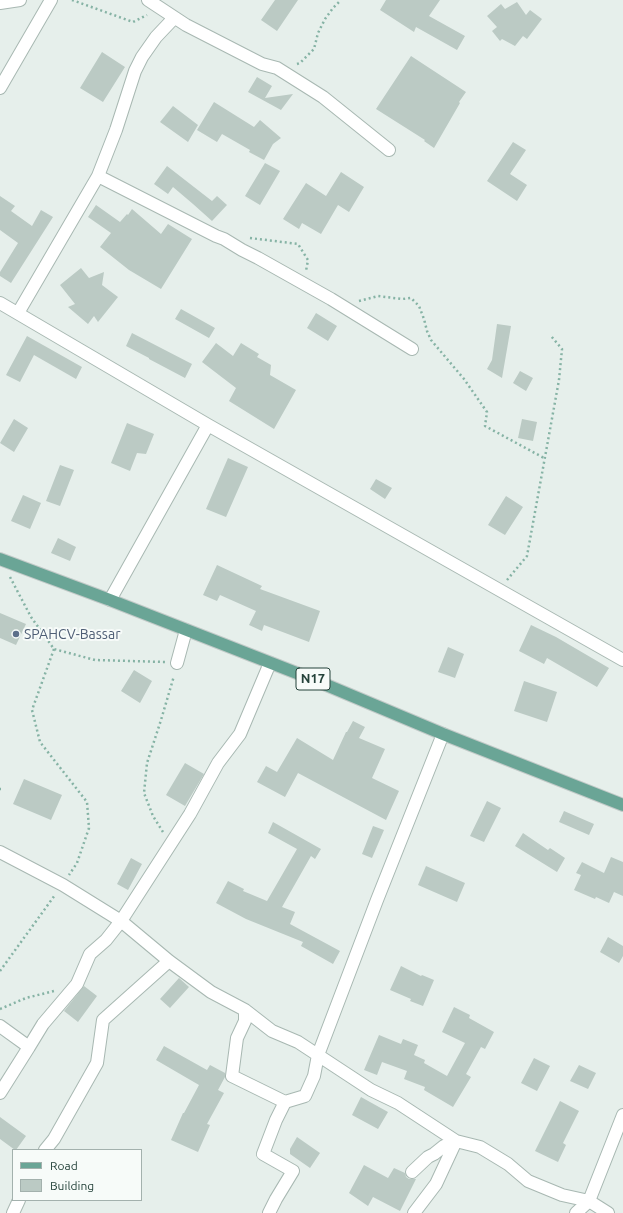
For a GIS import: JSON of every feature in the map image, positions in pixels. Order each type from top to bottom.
[{"type":"main road","name":"N17","points":[[0,559],[110,600],[270,663],[443,734],[623,805]]},
{"type":"street","points":[[0,3],[20,0]]},
{"type":"street","points":[[0,88],[51,0]]},
{"type":"street","points":[[148,0],[186,25],[262,64],[277,68],[322,97],[389,150]]},
{"type":"street","points":[[18,314],[98,176],[116,130],[135,71],[142,57],[174,18]]},
{"type":"street","points":[[98,176],[224,239],[304,283],[331,298],[412,349]]},
{"type":"street","points":[[0,303],[208,425],[623,660]]},
{"type":"street","points":[[110,600],[208,425]]},
{"type":"street","points":[[177,663],[186,630]]},
{"type":"street","points":[[0,1093],[43,1024],[78,984],[90,954],[106,940],[121,921],[190,814],[218,763],[240,734],[270,663]]},
{"type":"street","points":[[245,1010],[245,1021],[237,1038],[232,1076],[285,1102],[305,1096],[314,1076],[318,1055],[377,900],[443,734]]},
{"type":"street","points":[[0,852],[63,885],[121,921],[211,992],[245,1010],[272,1031],[298,1042],[371,1090],[398,1103],[456,1141],[480,1147],[508,1164],[528,1181],[562,1195],[589,1201],[608,1213]]},
{"type":"street","points":[[46,1149],[54,1139],[96,1063],[103,1020],[169,960]]},
{"type":"street","points":[[0,1026],[29,1048]]},
{"type":"street","points":[[269,1213],[293,1171],[264,1154],[276,1120],[285,1102]]},
{"type":"street","points":[[576,1213],[589,1201],[623,1115]]},
{"type":"street","points":[[412,1172],[428,1156],[434,1154],[444,1146],[456,1141]]},
{"type":"street","points":[[414,1213],[436,1184],[456,1141]]},
{"type":"street","points":[[13,1213],[19,1201]]},
{"type":"path","points":[[72,0],[132,22],[160,8]]},
{"type":"path","points":[[277,68],[300,63],[314,49],[318,33],[325,19],[341,0]]},
{"type":"path","points":[[224,239],[246,237],[298,244],[308,260],[304,283]]},
{"type":"path","points":[[356,302],[378,296],[402,299],[411,298],[419,306],[431,340],[464,379],[487,412],[485,426],[544,458]]},
{"type":"path","points":[[499,589],[527,556],[559,380],[562,349],[551,336]]},
{"type":"path","points":[[0,559],[31,617],[54,649],[95,660],[177,663],[147,763],[144,792],[153,816],[171,844]]},
{"type":"path","points":[[0,971],[63,885],[77,863],[89,828],[87,802],[40,742],[32,710],[54,649]]},
{"type":"path","points":[[0,1009],[26,998],[56,990]]},
{"type":"building","points":[[275,0],[298,0],[277,31],[261,20]]},
{"type":"building","points":[[386,0],[440,0],[429,16],[465,36],[457,50],[416,27],[414,32],[380,10]]},
{"type":"building","points":[[517,2],[526,15],[530,10],[542,19],[527,39],[523,36],[515,46],[502,39],[500,41],[492,31],[497,27],[487,16],[501,4],[505,9]]},
{"type":"building","points":[[102,52],[125,67],[103,102],[80,88]]},
{"type":"building","points":[[411,56],[466,92],[434,148],[424,141],[425,140],[376,109]]},
{"type":"building","points":[[257,77],[272,86],[265,98],[293,94],[281,110],[248,92]]},
{"type":"building","points":[[214,102],[254,127],[260,120],[281,138],[273,144],[264,160],[222,134],[217,142],[197,130]]},
{"type":"building","points":[[173,106],[198,125],[188,142],[160,122]]},
{"type":"building","points":[[513,142],[526,150],[510,174],[527,185],[517,201],[487,181]]},
{"type":"building","points":[[265,163],[280,171],[260,205],[245,196]]},
{"type":"building","points":[[167,166],[212,201],[217,196],[227,205],[212,221],[173,187],[168,194],[154,184]]},
{"type":"building","points":[[341,172],[364,187],[349,212],[338,205],[321,234],[302,223],[299,229],[283,219],[306,183],[326,196]]},
{"type":"building","points":[[0,196],[15,206],[11,211],[32,226],[41,210],[53,217],[11,283],[0,276],[0,272],[18,243],[0,230]]},
{"type":"building","points":[[96,205],[120,222],[132,209],[161,234],[168,224],[192,239],[161,289],[129,270],[100,247],[111,233],[88,217]]},
{"type":"building","points":[[81,268],[89,278],[104,272],[102,285],[118,297],[98,322],[94,316],[88,324],[68,307],[75,304],[60,285]]},
{"type":"building","points":[[181,309],[215,328],[209,338],[175,319]]},
{"type":"building","points":[[316,313],[337,326],[328,341],[307,328]]},
{"type":"building","points":[[497,324],[511,326],[502,378],[487,369],[492,360]]},
{"type":"building","points":[[132,333],[192,364],[185,378],[126,346]]},
{"type":"building","points":[[27,336],[82,367],[76,379],[34,355],[20,382],[6,375]]},
{"type":"building","points":[[216,343],[233,356],[241,343],[259,354],[257,357],[271,365],[270,375],[296,390],[274,429],[229,401],[236,388],[202,362]]},
{"type":"building","points":[[520,371],[533,378],[526,391],[513,383]]},
{"type":"building","points":[[14,419],[28,428],[14,452],[0,443]]},
{"type":"building","points":[[522,419],[537,422],[533,441],[518,438]]},
{"type":"building","points":[[127,423],[154,434],[146,454],[137,453],[130,471],[111,463]]},
{"type":"building","points":[[228,458],[248,467],[226,517],[206,509]]},
{"type":"building","points":[[60,465],[74,470],[60,506],[46,501]]},
{"type":"building","points":[[376,479],[392,488],[385,499],[370,489]]},
{"type":"building","points":[[23,495],[41,503],[30,529],[11,521]]},
{"type":"building","points":[[506,496],[523,507],[505,535],[488,525]]},
{"type":"building","points":[[58,538],[76,547],[70,561],[51,553]]},
{"type":"building","points":[[217,565],[262,586],[260,589],[320,611],[309,642],[264,625],[262,631],[249,625],[256,611],[220,595],[217,601],[203,595]]},
{"type":"building","points":[[0,613],[26,624],[16,645],[0,638]]},
{"type":"building","points":[[531,625],[556,637],[609,668],[597,687],[547,658],[544,664],[519,651]]},
{"type":"building","points":[[448,647],[464,654],[455,678],[438,672]]},
{"type":"building","points":[[134,670],[152,681],[140,703],[121,691]]},
{"type":"building","points":[[524,681],[557,692],[547,722],[514,711]]},
{"type":"building","points":[[353,721],[365,727],[359,738],[385,749],[372,778],[399,791],[386,820],[298,773],[285,797],[257,782],[266,766],[277,772],[297,738],[333,760],[346,732]]},
{"type":"building","points":[[185,763],[204,774],[185,806],[166,795]]},
{"type":"building","points":[[24,779],[62,795],[51,820],[13,804]]},
{"type":"building","points":[[487,801],[501,808],[484,842],[470,836]]},
{"type":"building","points":[[564,811],[594,824],[589,835],[559,822]]},
{"type":"building","points":[[273,822],[321,849],[315,859],[311,856],[282,907],[295,912],[290,924],[340,951],[333,964],[301,946],[303,942],[246,919],[216,903],[228,881],[244,889],[243,891],[267,901],[297,849],[268,833]]},
{"type":"building","points":[[373,826],[384,830],[372,858],[362,854]]},
{"type":"building","points":[[523,833],[548,850],[550,848],[565,858],[557,872],[515,846]]},
{"type":"building","points":[[611,857],[623,862],[623,896],[614,892],[609,903],[574,890],[581,875],[576,873],[582,862],[604,873]]},
{"type":"building","points":[[131,858],[142,864],[128,890],[117,884]]},
{"type":"building","points":[[426,866],[465,883],[457,902],[418,885]]},
{"type":"building","points":[[608,937],[623,946],[623,956],[619,963],[600,952]]},
{"type":"building","points":[[401,966],[421,976],[422,975],[434,980],[423,1006],[390,990]]},
{"type":"building","points":[[179,978],[189,987],[170,1008],[160,999]]},
{"type":"building","points":[[84,986],[97,996],[78,1022],[64,1011]]},
{"type":"building","points":[[454,1007],[470,1015],[469,1018],[494,1032],[485,1049],[481,1047],[466,1074],[471,1077],[453,1107],[424,1090],[425,1087],[404,1079],[407,1071],[382,1062],[377,1075],[364,1070],[379,1035],[401,1044],[403,1039],[418,1045],[414,1055],[425,1060],[424,1063],[447,1076],[465,1043],[442,1032]]},
{"type":"building","points":[[164,1046],[207,1070],[210,1065],[225,1073],[225,1077],[218,1090],[224,1093],[207,1124],[210,1125],[198,1152],[171,1140],[183,1113],[199,1085],[156,1060]]},
{"type":"building","points":[[534,1058],[550,1066],[537,1091],[521,1083]]},
{"type":"building","points":[[579,1065],[596,1073],[588,1089],[570,1081]]},
{"type":"building","points":[[361,1097],[388,1112],[378,1129],[352,1115]]},
{"type":"building","points":[[560,1101],[579,1111],[563,1143],[566,1145],[558,1162],[535,1151]]},
{"type":"building","points":[[0,1117],[26,1136],[17,1149],[14,1149],[0,1139]]},
{"type":"building","points":[[297,1137],[320,1153],[310,1168],[290,1154],[290,1149]]},
{"type":"building","points":[[364,1165],[388,1178],[394,1168],[405,1173],[406,1177],[409,1179],[416,1179],[400,1211],[373,1197],[368,1206],[349,1193]]},
{"type":"place","name":"SPAHCV-Bassar","points":[[16,634]]}]
